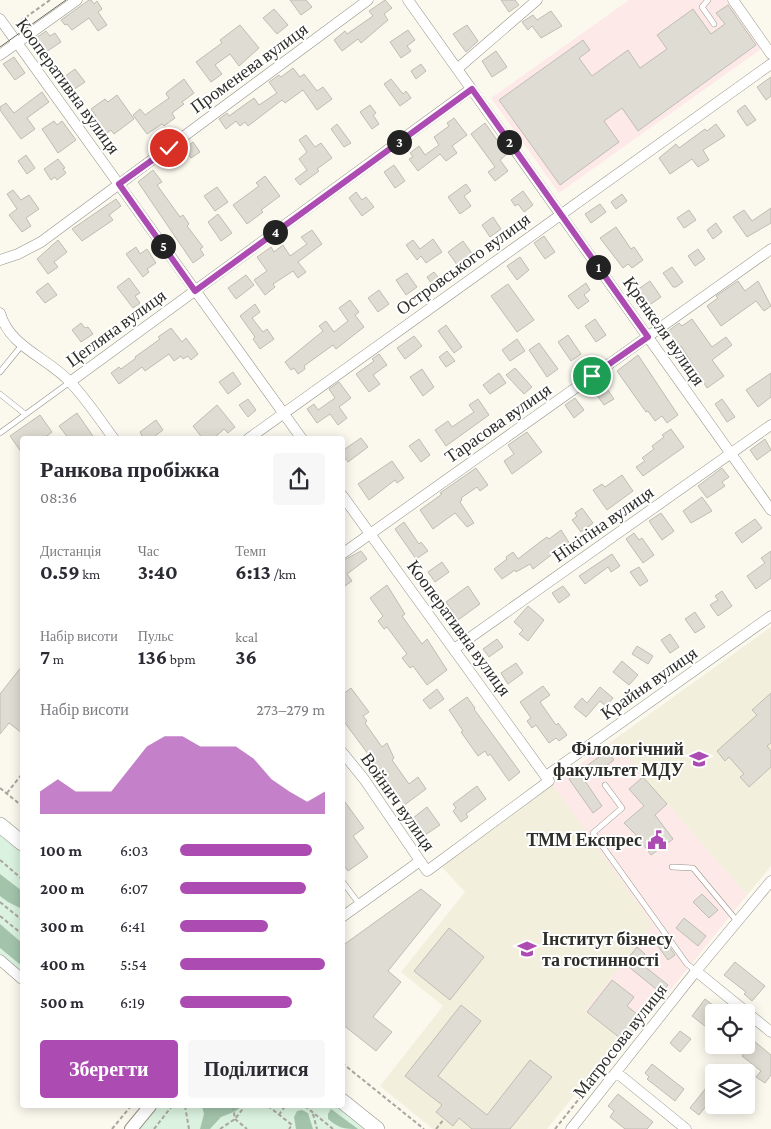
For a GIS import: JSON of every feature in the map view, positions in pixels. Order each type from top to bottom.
[{"type":"main road","points":[[0,825],[20,841]]},
{"type":"main road","points":[[345,1103],[377,1129]]},
{"type":"street","points":[[0,55],[77,0]]},
{"type":"street","name":"Променева вулиця","points":[[0,260],[18,254],[40,242],[368,0]]},
{"type":"street","name":"Кренкеля вулиця","points":[[408,0],[771,510]]},
{"type":"street","points":[[457,69],[536,0]]},
{"type":"street","points":[[733,0],[771,54]]},
{"type":"street","name":"Кооперативна вулиця","points":[[0,19],[300,436]]},
{"type":"street","name":"Островського вулиця","points":[[252,436],[771,64]]},
{"type":"street","name":"Цегляна вулиця","points":[[70,382],[472,89]]},
{"type":"street","name":"Тарасова вулиця","points":[[345,552],[771,249]]},
{"type":"street","points":[[0,313],[12,335],[70,382],[112,436]]},
{"type":"street","name":"Нікітіна вулиця","points":[[454,649],[771,425]]},
{"type":"street","name":"Кооперативна вулиця","points":[[345,498],[548,779]]},
{"type":"street","name":"Крайня вулиця","points":[[427,871],[548,779],[771,616]]},
{"type":"street","name":"Войнич вулиця","points":[[345,759],[427,871]]},
{"type":"street","points":[[345,915],[420,861]]},
{"type":"street","name":"Матросова вулиця","points":[[571,1129],[696,971],[770,883]]},
{"type":"street","points":[[0,960],[20,977]]},
{"type":"street","points":[[696,971],[771,1032]]},
{"type":"street","points":[[616,1072],[686,1129]]},
{"type":"street","points":[[132,1129],[148,1108]]},
{"type":"lane","points":[[708,0],[702,7],[714,24]]},
{"type":"lane","points":[[0,372],[22,345]]},
{"type":"lane","points":[[0,433],[70,382]]},
{"type":"lane","points":[[0,394],[26,414]]},
{"type":"lane","points":[[605,785],[622,808],[593,833],[687,964],[696,971]]},
{"type":"lane","points":[[672,867],[693,868],[737,921]]},
{"type":"lane","points":[[345,885],[360,905]]},
{"type":"path","points":[[8,30],[50,0]]},
{"type":"path","points":[[7,793],[20,777]]},
{"type":"path","points":[[0,788],[20,804]]},
{"type":"path","points":[[0,860],[20,876]]},
{"type":"path","points":[[0,902],[20,918]]},
{"type":"path","points":[[0,916],[20,932]]},
{"type":"path","points":[[555,1129],[622,1045]]},
{"type":"path","points":[[345,1065],[424,1129]]},
{"type":"path","points":[[112,1129],[129,1108]]},
{"type":"path","points":[[154,1129],[170,1108]]},
{"type":"path","points":[[185,1108],[189,1129]]},
{"type":"path","points":[[233,1108],[235,1119],[247,1129]]},
{"type":"path","points":[[220,1129],[235,1119],[243,1108]]},
{"type":"path","points":[[271,1108],[292,1125],[289,1129]]},
{"type":"path","points":[[279,1114],[284,1108]]},
{"type":"path","points":[[307,1108],[333,1129]]},
{"type":"path","points":[[313,1113],[317,1129]]},
{"type":"path","points":[[436,1129],[444,1119]]},
{"type":"shaded area","points":[[629,0],[726,0],[761,49],[559,193],[491,98]]},
{"type":"shaded area","name":"Філологічний факультет МДУ","points":[[771,627],[771,866],[747,895],[612,741]]},
{"type":"shaded area","points":[[612,741],[747,895],[627,1044],[585,1011],[552,784]]},
{"type":"shaded area","name":"Інститут бізнесу та гостинності","points":[[552,784],[653,925],[585,1011],[620,1039],[547,1129],[433,1129],[380,1086],[443,1006],[401,972],[465,892],[441,866]]},
{"type":"green space","points":[[0,832],[20,849],[20,970],[0,954]]},
{"type":"green space","points":[[0,874],[20,889],[20,908],[8,902],[0,896]]},
{"type":"green space","points":[[0,924],[20,941],[20,964],[0,948]]},
{"type":"green space","points":[[155,1108],[342,1108],[368,1129],[139,1129]]},
{"type":"green space","points":[[202,1108],[240,1108],[221,1117],[210,1129],[200,1129],[204,1114]]},
{"type":"green space","points":[[331,1109],[358,1129],[349,1129],[332,1122],[328,1119]]},
{"type":"green space","points":[[302,1110],[308,1113],[313,1129],[296,1129],[294,1117],[297,1111]]},
{"type":"building","points":[[89,0],[94,4],[97,1],[102,9],[98,12],[107,25],[98,31],[89,18],[72,30],[67,24],[65,25],[61,20]]},
{"type":"building","points":[[290,0],[306,0],[312,7],[301,15]]},
{"type":"building","points":[[385,0],[392,8],[384,14],[388,20],[361,43],[358,39],[342,51],[334,40],[345,31],[347,34],[373,16],[369,11]]},
{"type":"building","points":[[501,0],[515,0],[519,5],[509,12]]},
{"type":"building","points":[[728,5],[756,45],[638,131],[622,108],[604,121],[619,142],[560,185],[499,100],[583,40],[590,50],[579,58],[592,76],[628,50],[640,68],[667,49],[657,35],[693,9],[711,34],[725,24],[716,13]]},
{"type":"building","points":[[274,9],[288,25],[277,34],[263,18]]},
{"type":"building","points":[[551,11],[562,26],[541,38],[532,26],[528,30],[522,22],[533,15],[537,20]]},
{"type":"building","points":[[240,25],[259,48],[239,66],[230,54],[215,65],[222,74],[211,82],[196,62],[222,43],[220,40]]},
{"type":"building","points":[[467,25],[478,41],[466,52],[453,34]]},
{"type":"building","points":[[408,30],[415,40],[407,46],[411,51],[401,58],[390,42]]},
{"type":"building","points":[[46,31],[50,36],[55,33],[61,42],[46,52],[36,38]]},
{"type":"building","points":[[496,51],[507,67],[492,77],[482,61]]},
{"type":"building","points":[[14,57],[25,73],[15,80],[3,64]]},
{"type":"building","points":[[421,64],[426,71],[416,79],[411,71]]},
{"type":"building","points":[[293,68],[300,77],[304,74],[317,91],[323,87],[332,99],[317,110],[303,90],[285,103],[282,100],[248,126],[245,122],[240,126],[236,121],[226,129],[219,119],[227,113],[229,116],[254,98],[259,105],[277,93],[269,82],[279,75],[281,77]]},
{"type":"building","points":[[75,69],[85,82],[73,90],[64,77]]},
{"type":"building","points":[[771,77],[771,96],[766,100],[757,87]]},
{"type":"building","points":[[184,79],[194,93],[172,113],[175,118],[147,134],[133,115],[140,109],[145,115],[169,98],[166,94],[167,92]]},
{"type":"building","points":[[391,79],[403,94],[406,91],[411,98],[400,106],[384,84]]},
{"type":"building","points":[[42,92],[49,102],[27,118],[35,129],[21,139],[0,110],[0,107],[6,103],[14,113]]},
{"type":"building","points":[[117,95],[134,119],[114,134],[111,130],[104,135],[93,118],[96,116],[91,109],[105,99],[108,102]]},
{"type":"building","points":[[370,105],[376,113],[373,115],[379,124],[372,129],[360,112]]},
{"type":"building","points":[[745,105],[756,120],[747,126],[737,111]]},
{"type":"building","points":[[454,118],[467,135],[452,146],[457,153],[446,161],[440,154],[418,171],[409,159],[413,157],[410,153],[419,146],[425,155],[439,145],[434,137],[449,126],[447,123]]},
{"type":"building","points":[[54,121],[57,125],[62,121],[76,140],[58,153],[42,129]]},
{"type":"building","points":[[485,123],[507,154],[500,160],[508,171],[495,181],[488,172],[495,167],[471,134]]},
{"type":"building","points":[[337,124],[351,143],[344,147],[331,129]]},
{"type":"building","points":[[716,124],[725,136],[703,150],[709,160],[698,167],[692,159],[670,174],[659,158],[676,144],[679,148],[705,129],[707,131]]},
{"type":"building","points":[[306,135],[315,147],[321,143],[332,158],[317,169],[319,171],[300,185],[295,179],[307,170],[299,159],[307,152],[299,140]]},
{"type":"building","points":[[193,142],[200,152],[191,158],[184,149]]},
{"type":"building","points":[[26,155],[35,168],[27,174],[18,161]]},
{"type":"building","points":[[58,159],[65,168],[63,169],[66,173],[57,180],[55,177],[51,180],[44,169]]},
{"type":"building","points":[[394,165],[405,181],[395,188],[384,172]]},
{"type":"building","points":[[153,170],[162,182],[157,185],[180,217],[183,215],[189,224],[187,226],[203,247],[200,249],[204,255],[193,263],[138,182]]},
{"type":"building","points":[[265,176],[280,196],[261,210],[263,212],[247,224],[233,205],[259,186],[256,183]]},
{"type":"building","points":[[466,184],[471,191],[464,196],[471,206],[460,214],[448,197]]},
{"type":"building","points":[[217,187],[228,202],[215,211],[204,196]]},
{"type":"building","points":[[13,190],[21,200],[29,195],[39,209],[26,218],[31,226],[22,232],[9,215],[17,209],[7,194]]},
{"type":"building","points":[[523,191],[533,205],[524,212],[518,204],[515,206],[511,200]]},
{"type":"building","points":[[356,192],[362,200],[366,197],[374,207],[362,216],[349,198]]},
{"type":"building","points":[[622,194],[627,201],[616,209],[611,202]]},
{"type":"building","points":[[116,199],[121,206],[109,215],[113,220],[82,241],[72,229]]},
{"type":"building","points":[[600,204],[606,212],[591,223],[585,214]]},
{"type":"building","points":[[771,208],[771,223],[747,237],[733,217],[744,210],[752,221]]},
{"type":"building","points":[[689,210],[696,220],[684,228],[677,218]]},
{"type":"building","points":[[218,214],[232,233],[221,241],[208,222]]},
{"type":"building","points":[[493,217],[501,229],[490,237],[482,225]]},
{"type":"building","points":[[716,223],[722,232],[713,239],[707,230]]},
{"type":"building","points":[[616,227],[631,249],[634,247],[643,260],[632,268],[628,264],[623,268],[600,238]]},
{"type":"building","points":[[312,230],[322,244],[298,262],[306,272],[298,278],[293,271],[273,284],[275,287],[265,295],[254,280],[267,271],[257,257],[271,247],[274,252],[283,245],[290,256],[307,244],[301,237]]},
{"type":"building","points":[[544,236],[555,252],[545,259],[534,243]]},
{"type":"building","points":[[433,239],[442,252],[426,263],[421,256],[417,260],[406,245],[413,240],[420,249]]},
{"type":"building","points":[[58,240],[67,252],[54,262],[58,267],[48,274],[37,259]]},
{"type":"building","points":[[463,241],[473,255],[458,266],[448,252]]},
{"type":"building","points":[[136,247],[140,254],[147,249],[156,263],[147,269],[149,272],[143,277],[126,254]]},
{"type":"building","points":[[698,249],[705,259],[695,266],[688,256]]},
{"type":"building","points":[[520,257],[529,270],[517,280],[507,266]]},
{"type":"building","points":[[672,267],[683,282],[676,287],[673,287],[663,273]]},
{"type":"building","points":[[434,272],[442,282],[434,287],[427,277]]},
{"type":"building","points":[[407,273],[417,287],[406,295],[396,280]]},
{"type":"building","points":[[246,275],[254,285],[236,299],[228,288]]},
{"type":"building","points":[[129,278],[140,293],[135,296],[140,303],[133,308],[117,287]]},
{"type":"building","points":[[650,281],[661,297],[648,306],[637,290]]},
{"type":"building","points":[[738,281],[745,291],[758,281],[771,306],[764,311],[756,301],[721,326],[707,306],[718,298],[716,296]]},
{"type":"building","points":[[48,283],[57,295],[45,303],[36,292]]},
{"type":"building","points":[[586,283],[590,290],[584,295],[589,301],[578,309],[568,296]]},
{"type":"building","points":[[508,284],[534,320],[517,332],[491,296]]},
{"type":"building","points":[[379,290],[389,304],[378,312],[368,298]]},
{"type":"building","points":[[350,300],[359,312],[355,315],[364,327],[336,349],[333,345],[304,366],[305,369],[298,374],[294,368],[291,370],[285,362],[323,331],[319,326],[326,321],[334,332],[348,321],[339,308]]},
{"type":"building","points":[[255,304],[260,312],[252,318],[263,332],[267,329],[274,339],[260,349],[253,339],[255,337],[240,316]]},
{"type":"building","points":[[595,319],[606,335],[596,342],[585,326]]},
{"type":"building","points":[[692,319],[712,347],[726,337],[732,345],[712,360],[724,376],[707,388],[681,346],[678,349],[667,332],[679,323],[682,326]]},
{"type":"building","points":[[81,323],[85,328],[88,327],[93,334],[81,342],[72,330]]},
{"type":"building","points":[[446,325],[462,347],[454,353],[438,331]]},
{"type":"building","points":[[171,328],[182,342],[186,338],[198,354],[191,360],[188,356],[183,359],[181,356],[174,361],[169,354],[145,371],[142,367],[119,384],[111,373],[119,367],[121,369],[136,358],[160,339],[158,337]]},
{"type":"building","points":[[568,335],[581,354],[571,361],[558,342]]},
{"type":"building","points":[[414,336],[422,346],[405,359],[397,348]]},
{"type":"building","points":[[517,339],[525,351],[510,361],[502,350]]},
{"type":"building","points":[[539,343],[558,369],[547,377],[529,350]]},
{"type":"building","points":[[447,351],[455,361],[446,367],[439,357]]},
{"type":"building","points":[[379,354],[387,365],[373,375],[380,384],[369,392],[356,374],[374,361],[372,359]]},
{"type":"building","points":[[638,355],[678,415],[667,423],[662,416],[655,421],[648,411],[646,412],[617,371]]},
{"type":"building","points":[[515,368],[532,387],[524,394],[506,375]]},
{"type":"building","points":[[422,369],[434,387],[423,396],[410,377]]},
{"type":"building","points":[[233,372],[241,384],[228,394],[219,382]]},
{"type":"building","points":[[499,373],[506,383],[490,394],[483,385]]},
{"type":"building","points":[[771,373],[771,397],[758,407],[746,390]]},
{"type":"building","points":[[601,380],[614,399],[604,405],[591,387]]},
{"type":"building","points":[[339,382],[351,398],[339,407],[347,418],[338,425],[330,414],[317,423],[307,409],[314,404],[318,410],[335,398],[329,389]]},
{"type":"building","points":[[575,398],[584,410],[574,418],[565,405]]},
{"type":"building","points":[[248,399],[256,410],[248,417],[239,405]]},
{"type":"building","points":[[478,399],[489,415],[446,446],[435,430],[448,421],[452,427],[474,412],[469,405]]},
{"type":"building","points":[[722,399],[735,417],[727,422],[715,404]]},
{"type":"building","points":[[217,405],[235,427],[228,433],[224,429],[216,436],[201,436],[193,426]]},
{"type":"building","points":[[77,413],[93,436],[67,436],[59,426]]},
{"type":"building","points":[[40,415],[52,432],[47,436],[20,436],[20,450],[10,436]]},
{"type":"building","points":[[156,420],[163,430],[155,436],[142,436],[140,432]]},
{"type":"building","points":[[671,429],[684,447],[643,476],[636,467],[645,461],[642,458],[654,449],[652,446],[664,437],[662,435]]},
{"type":"building","points":[[527,432],[542,452],[512,474],[504,461],[514,454],[508,445]]},
{"type":"building","points":[[361,438],[368,447],[348,462],[345,458],[345,449]]},
{"type":"building","points":[[419,439],[430,455],[421,462],[409,446]]},
{"type":"building","points":[[765,439],[771,450],[757,460],[750,450]]},
{"type":"building","points":[[392,461],[404,478],[397,483],[395,480],[369,500],[358,484]]},
{"type":"building","points":[[476,468],[488,485],[480,491],[477,487],[461,498],[460,502],[474,523],[467,527],[455,513],[433,529],[420,510],[442,494],[440,493]]},
{"type":"building","points":[[722,468],[729,477],[722,482],[725,486],[707,498],[698,486]]},
{"type":"building","points":[[622,475],[633,491],[607,510],[593,490],[602,484],[605,487]]},
{"type":"building","points":[[702,497],[712,511],[691,523],[683,511]]},
{"type":"building","points":[[582,508],[593,523],[581,532],[572,520],[577,516],[575,513]]},
{"type":"building","points":[[661,513],[674,531],[662,540],[649,521]]},
{"type":"building","points":[[755,519],[762,528],[742,543],[735,533]]},
{"type":"building","points":[[404,522],[419,544],[421,542],[428,551],[416,559],[395,529]]},
{"type":"building","points":[[561,530],[570,544],[560,551],[559,549],[533,569],[530,564],[516,572],[515,570],[502,579],[494,569],[513,552],[518,559],[547,537],[549,539]]},
{"type":"building","points":[[634,533],[639,540],[642,538],[654,555],[643,563],[626,539]]},
{"type":"building","points":[[361,551],[367,559],[347,574],[352,581],[345,586],[345,559]]},
{"type":"building","points":[[771,551],[771,578],[756,589],[747,576],[765,563],[761,558]]},
{"type":"building","points":[[612,554],[620,566],[611,572],[608,567],[585,584],[579,576]]},
{"type":"building","points":[[442,562],[449,572],[435,582],[428,572]]},
{"type":"building","points":[[639,567],[648,581],[640,586],[630,572]]},
{"type":"building","points":[[387,585],[405,614],[402,616],[422,644],[427,639],[447,670],[427,685],[413,666],[410,668],[402,658],[407,654],[387,627],[384,629],[378,621],[383,616],[370,598]]},
{"type":"building","points":[[468,586],[480,604],[458,620],[446,602]]},
{"type":"building","points":[[563,586],[570,595],[559,603],[552,593]]},
{"type":"building","points":[[722,591],[732,606],[718,616],[710,605],[718,600],[715,596]]},
{"type":"building","points":[[528,606],[544,620],[528,641],[519,634],[523,630],[514,622]]},
{"type":"building","points":[[695,612],[705,627],[695,633],[685,619]]},
{"type":"building","points":[[670,634],[679,647],[670,653],[661,640]]},
{"type":"building","points":[[497,639],[503,647],[489,657],[483,649]]},
{"type":"building","points":[[637,646],[653,656],[648,664],[632,654]]},
{"type":"building","points":[[622,661],[638,675],[629,685],[613,672]]},
{"type":"building","points":[[516,663],[523,673],[508,684],[501,673]]},
{"type":"building","points":[[20,669],[20,731],[9,723],[0,734],[0,694]]},
{"type":"building","points":[[543,686],[550,695],[540,702],[556,725],[558,723],[567,735],[559,741],[556,738],[549,743],[536,725],[532,728],[527,721],[531,718],[520,702]]},
{"type":"building","points":[[600,687],[613,698],[606,706],[600,701],[586,717],[574,707],[582,698],[587,703]]},
{"type":"building","points":[[351,688],[369,712],[363,716],[367,721],[365,723],[382,747],[387,743],[394,758],[392,760],[409,784],[418,777],[426,789],[403,806],[381,776],[383,774],[345,723],[345,693]]},
{"type":"building","points":[[437,689],[444,699],[430,709],[423,700]]},
{"type":"building","points":[[771,693],[771,743],[767,746],[771,751],[771,767],[749,787],[740,777],[744,774],[729,757],[725,761],[717,751],[757,715],[752,710]]},
{"type":"building","points":[[467,697],[520,772],[509,781],[490,754],[488,756],[485,751],[478,756],[461,732],[463,731],[449,710]]},
{"type":"building","points":[[607,751],[614,760],[585,781],[602,806],[593,813],[569,779]]},
{"type":"building","points":[[643,777],[667,804],[655,815],[673,839],[651,855],[624,823],[644,806],[629,789]]},
{"type":"building","points":[[477,786],[486,799],[466,814],[468,817],[461,822],[453,811],[456,808],[453,804]]},
{"type":"building","points":[[345,802],[364,828],[353,836],[368,857],[348,871],[345,867]]},
{"type":"building","points":[[427,807],[440,825],[425,835],[413,818]]},
{"type":"building","points":[[421,889],[441,905],[388,971],[401,982],[373,1017],[392,1032],[376,1051],[345,1026],[345,944]]},
{"type":"building","points":[[702,894],[718,910],[709,918],[693,902]]},
{"type":"building","points":[[684,918],[706,936],[698,946],[676,928]]},
{"type":"building","points":[[449,928],[484,957],[450,1000],[414,971]]},
{"type":"building","points":[[662,936],[675,955],[668,960],[655,942]]},
{"type":"building","points":[[637,947],[645,954],[639,962],[668,985],[661,993],[624,963]]},
{"type":"building","points":[[735,962],[765,986],[752,1001],[744,994],[746,992],[724,975]]},
{"type":"building","points":[[612,980],[634,997],[627,1006],[643,1019],[625,1042],[587,1012]]},
{"type":"building","points":[[705,999],[711,1004],[705,1004],[705,1026],[692,1016]]},
{"type":"building","points":[[461,1005],[481,1021],[438,1076],[487,1115],[530,1060],[552,1077],[510,1129],[472,1129],[459,1118],[453,1126],[436,1112],[442,1105],[405,1076]]},
{"type":"building","points":[[680,1031],[691,1039],[680,1052],[670,1043]]},
{"type":"building","points":[[755,1042],[771,1055],[771,1075],[765,1083],[756,1077],[761,1071],[755,1064],[752,1064],[742,1056],[744,1054],[755,1054]]},
{"type":"building","points":[[652,1064],[684,1089],[675,1101],[647,1079],[649,1077],[645,1073]]},
{"type":"building","points":[[705,1089],[705,1107],[699,1115],[690,1108]]},
{"type":"building","points":[[618,1094],[653,1122],[647,1129],[625,1129],[610,1117],[614,1111],[608,1106]]},
{"type":"tram line","points":[[0,47],[66,0]]},
{"type":"place","name":"Філологічний факультет МДУ","points":[[699,759]]},
{"type":"place","name":"ТММ Експрес","points":[[657,840]]},
{"type":"place","name":"Інститут бізнесу та гостинності","points":[[527,949]]},
{"type":"route","points":[[169,148],[119,184],[195,291],[472,89],[648,337],[592,376]]}]
